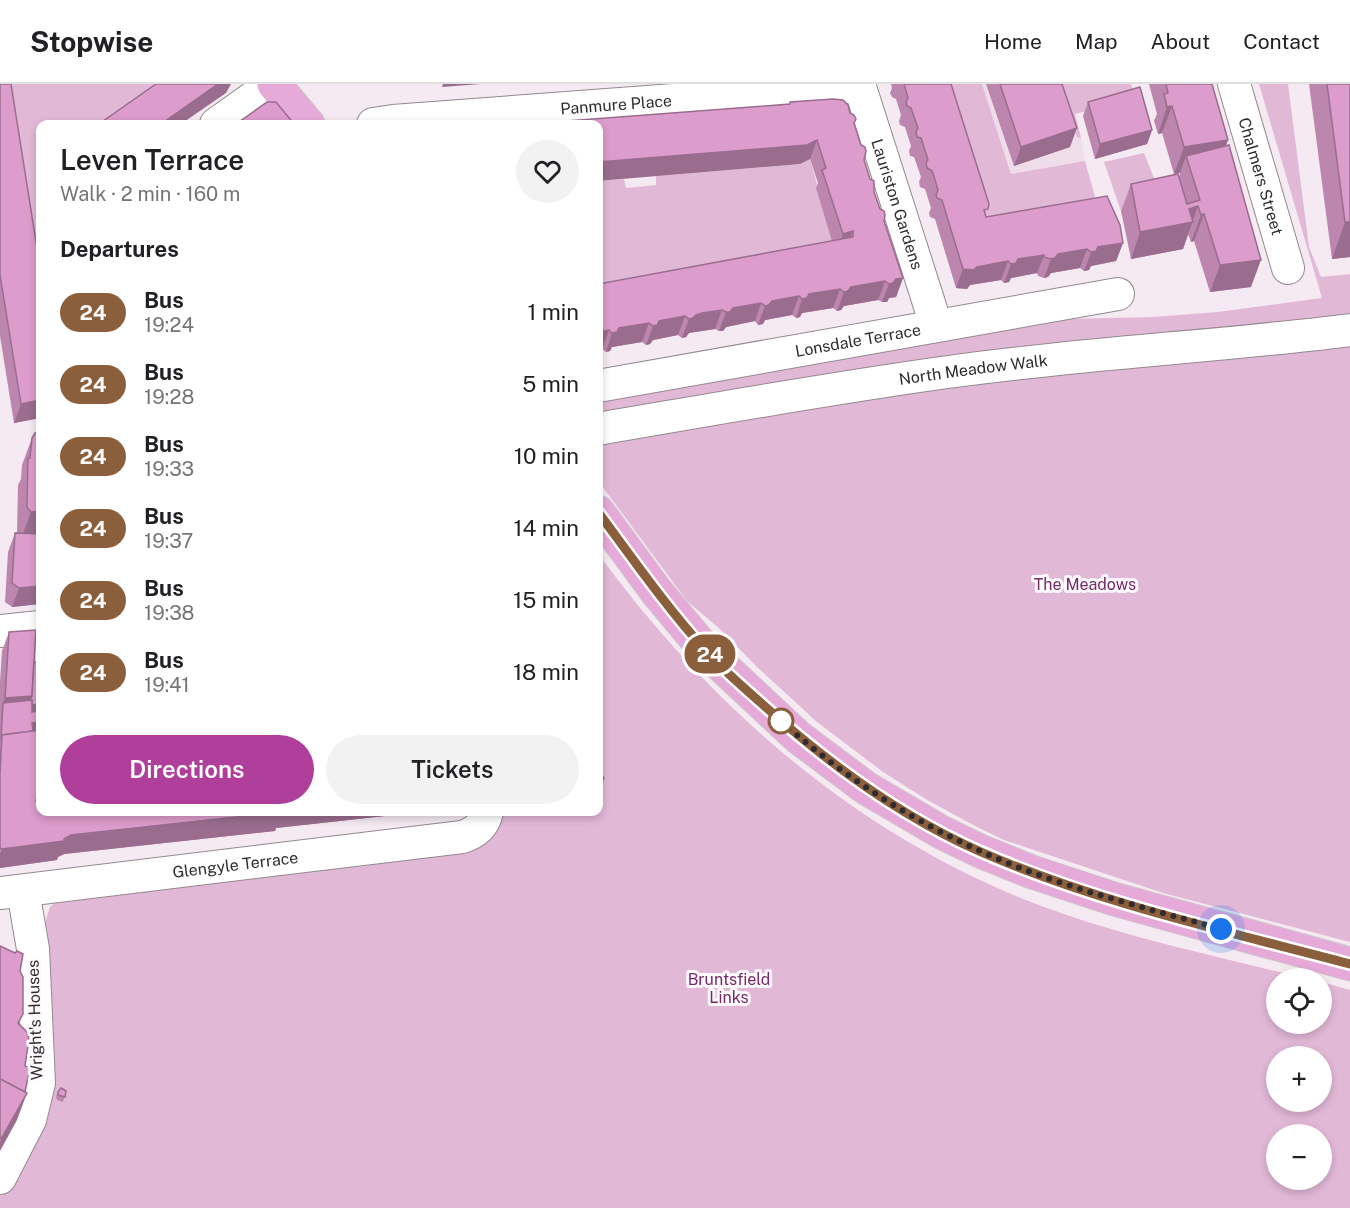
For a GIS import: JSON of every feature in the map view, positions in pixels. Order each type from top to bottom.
[{"type":"main road","points":[[273,84],[304,120]]},
{"type":"main road","points":[[603,519],[656,591],[721,666],[798,737],[866,788],[941,832],[1032,872],[1114,899],[1350,964]]},
{"type":"street","points":[[222,120],[273,84]]},
{"type":"street","name":"Chalmers Street","points":[[1234,84],[1288,268]]},
{"type":"street","name":"Panmure Place","points":[[417,120],[859,85]]},
{"type":"street","name":"Lauriston Gardens","points":[[859,85],[936,325]]},
{"type":"street","name":"Lonsdale Terrace","points":[[603,385],[1118,294]]},
{"type":"street","name":"North Meadow Walk","points":[[603,428],[948,372],[1115,352],[1350,330]]},
{"type":"street","points":[[0,632],[36,628]]},
{"type":"street","name":"Glengyle Terrace","points":[[11,892],[450,839],[479,823]]},
{"type":"street","name":"Wright's Houses","points":[[0,1178],[30,1120],[39,1083],[33,949],[11,892]]},
{"type":"shaded area","points":[[982,84],[1100,84],[1069,93],[1085,161],[1011,174]]},
{"type":"green space","points":[[1,84],[168,84],[124,120],[36,120],[36,305]]},
{"type":"green space","points":[[937,84],[982,84],[1011,174],[1085,161],[1100,215],[979,236]]},
{"type":"green space","points":[[1061,84],[1131,84],[1135,98],[1075,114],[1081,138],[1077,137]]},
{"type":"green space","name":"The Meadows","points":[[1259,84],[1288,84],[1309,247],[1321,277],[1350,274],[1350,942],[1163,893],[1004,840],[929,801],[883,772],[817,722],[757,667],[720,629],[687,601],[603,487],[603,401],[1063,319],[1153,317],[1218,312],[1322,298]]},
{"type":"green space","points":[[1144,153],[1164,203],[1121,211],[1104,162]]},
{"type":"green space","points":[[810,159],[836,252],[603,301],[603,181],[624,179],[626,188],[656,185],[656,176],[800,164]]},
{"type":"green space","name":"Bruntsfield Links","points":[[603,560],[641,609],[734,709],[784,754],[838,796],[894,833],[954,867],[1016,896],[1051,909],[1158,942],[1266,969],[1266,1034],[1332,1034],[1332,985],[1350,990],[1350,1208],[0,1208],[0,1195],[41,1117],[43,928],[50,907],[58,900],[336,865],[484,816],[603,816]]},
{"type":"building","points":[[0,84],[11,84],[36,242],[36,401],[21,404],[0,275]]},
{"type":"building","points":[[156,84],[218,84],[167,120],[105,120]]},
{"type":"building","points":[[904,84],[951,84],[989,204],[988,209],[984,210],[986,217],[1107,196],[1120,225],[1123,243],[1098,247],[1096,251],[1091,252],[1087,249],[1058,254],[1051,259],[1044,255],[1018,259],[1016,263],[1011,264],[1008,261],[977,267],[974,270],[963,269],[942,200],[936,195],[938,190],[933,173],[927,168],[928,160],[921,138],[917,137],[918,128],[911,108],[907,106],[908,98]]},
{"type":"building","points":[[1000,84],[1062,84],[1077,128],[1021,147]]},
{"type":"building","points":[[1166,84],[1212,84],[1228,140],[1184,147],[1172,106],[1167,107],[1164,94],[1168,93]]},
{"type":"building","points":[[1327,84],[1350,84],[1350,222],[1345,222]]},
{"type":"building","points":[[1140,87],[1152,130],[1100,144],[1088,102]]},
{"type":"building","points":[[833,99],[843,100],[848,105],[850,113],[856,119],[854,123],[861,145],[865,147],[864,160],[870,179],[874,181],[874,192],[880,209],[884,211],[884,221],[903,278],[896,279],[889,284],[885,281],[851,287],[844,292],[840,289],[809,294],[807,298],[802,299],[799,296],[772,301],[765,306],[761,303],[733,308],[730,312],[722,310],[702,313],[689,319],[685,316],[659,321],[653,326],[649,323],[619,328],[617,332],[612,333],[609,330],[603,331],[603,283],[853,237],[853,231],[843,234],[822,170],[826,168],[817,140],[807,145],[603,162],[603,120],[580,120],[790,104],[790,102]]},
{"type":"building","points":[[267,102],[276,102],[291,120],[242,120]]},
{"type":"building","points":[[1229,145],[1261,260],[1220,265],[1204,214],[1201,215],[1198,206],[1189,209],[1193,222],[1140,232],[1131,184],[1178,174],[1187,204],[1200,200],[1186,156]]},
{"type":"building","points":[[35,433],[36,511],[31,512],[27,507],[28,458],[30,458],[32,438]]},
{"type":"building","points":[[15,533],[36,534],[36,586],[19,588],[12,583]]},
{"type":"building","points":[[36,630],[32,696],[5,698],[9,632]]},
{"type":"building","points":[[34,662],[36,662],[36,704],[32,705],[32,700],[30,700]]},
{"type":"building","points":[[32,700],[32,712],[36,711],[36,722],[32,723],[33,731],[2,735],[1,739],[3,703]]},
{"type":"building","points":[[36,731],[36,816],[245,816],[71,835],[64,841],[2,849],[0,848],[0,773],[2,735]]},
{"type":"building","points":[[0,946],[23,954],[20,971],[23,977],[23,1014],[18,1023],[27,1032],[29,1039],[25,1066],[30,1068],[25,1092],[0,1079]]},
{"type":"building","points":[[0,1079],[27,1093],[1,1139],[0,1138]]},
{"type":"building","points":[[61,1088],[66,1091],[65,1097],[58,1095]]},
{"type":"bus line","name":"24","points":[[603,519],[656,591],[706,651],[798,737],[866,788],[941,832],[1032,872],[1114,899],[1350,964]]},
{"type":"route","points":[[781,721],[798,737],[866,788],[941,832],[980,851],[1052,879],[1221,929]]}]
